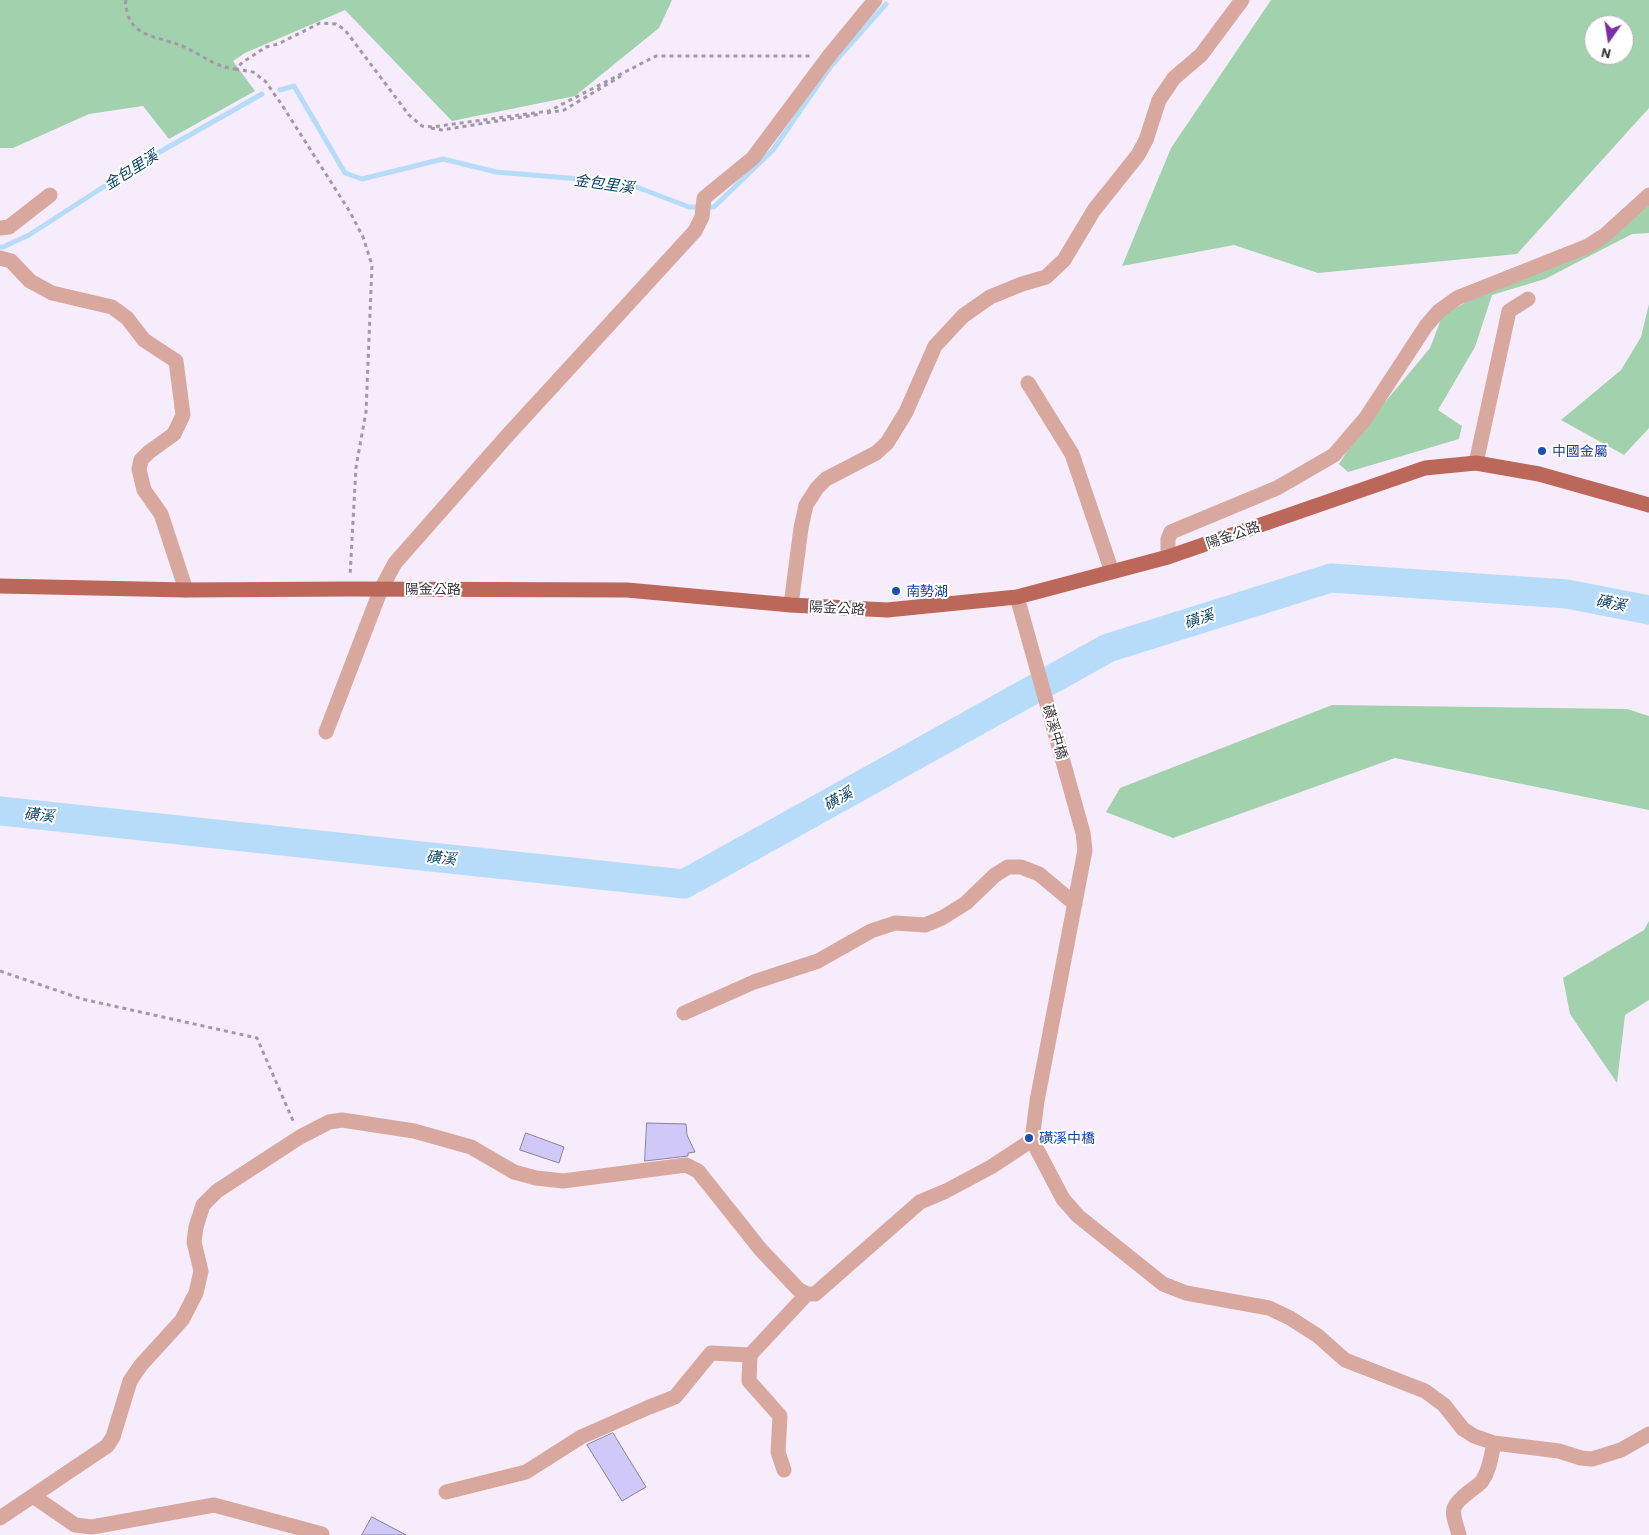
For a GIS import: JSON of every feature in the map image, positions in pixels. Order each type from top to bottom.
[{"type":"main road","name":"陽金公路","points":[[0,586],[186,590],[627,590],[791,605],[887,610],[1016,597],[1112,572],[1168,557],[1425,468],[1476,463],[1539,474],[1649,505]]},
{"type":"street","points":[[326,732],[381,589],[394,563],[506,437],[695,231],[702,217],[704,198],[753,158],[822,56],[875,0]]},
{"type":"street","points":[[791,605],[806,504],[817,488],[826,479],[876,453],[887,443],[906,412],[935,346],[963,316],[990,297],[1046,277],[1064,260],[1094,210],[1138,155],[1146,140],[1159,100],[1174,78],[1201,55],[1242,0]]},
{"type":"street","points":[[0,228],[9,227],[50,195]]},
{"type":"street","points":[[1168,557],[1168,539],[1171,532],[1276,488],[1334,455],[1365,419],[1426,326],[1439,311],[1457,298],[1588,246],[1605,235],[1649,195]]},
{"type":"street","points":[[0,258],[11,262],[30,281],[52,293],[112,307],[127,318],[144,340],[176,361],[183,415],[174,434],[149,452],[141,460],[139,469],[144,490],[162,514],[186,590]]},
{"type":"street","points":[[1476,463],[1508,311],[1528,299]]},
{"type":"street","points":[[1028,384],[1072,454],[1112,572]]},
{"type":"street","name":"磺溪中橋","points":[[1016,597],[1083,832],[1085,850],[1037,1102],[1032,1140]]},
{"type":"street","points":[[684,1013],[754,982],[818,961],[871,931],[895,923],[925,925],[942,918],[966,902],[995,875],[1008,867],[1022,867],[1039,874],[1074,904]]},
{"type":"street","points":[[0,1518],[106,1446],[113,1437],[130,1381],[141,1365],[182,1320],[196,1293],[201,1271],[194,1242],[196,1227],[204,1205],[217,1191],[300,1137],[328,1122],[342,1120],[414,1131],[471,1147],[514,1172],[536,1178],[563,1181],[686,1165],[698,1171],[761,1250],[799,1290],[807,1294],[815,1294],[920,1202],[946,1191],[991,1167],[1032,1140],[1063,1198],[1078,1216],[1164,1284],[1186,1293],[1268,1308],[1290,1318],[1318,1336],[1345,1360],[1425,1391],[1444,1405],[1463,1429],[1474,1436],[1494,1443],[1559,1451],[1581,1458],[1592,1459],[1621,1450],[1649,1434]]},
{"type":"street","points":[[784,1470],[778,1452],[780,1416],[749,1382],[750,1355],[807,1294]]},
{"type":"street","points":[[446,1492],[526,1472],[581,1437],[675,1397],[711,1353],[750,1355]]},
{"type":"street","points":[[1459,1535],[1453,1513],[1454,1507],[1457,1502],[1482,1482],[1488,1469],[1494,1443]]},
{"type":"street","points":[[33,1496],[76,1525],[92,1527],[214,1506],[322,1534]]},
{"type":"path","points":[[126,0],[128,19],[134,27],[149,36],[182,46],[223,68],[253,72],[265,81],[280,102],[363,237],[372,265],[366,412],[356,467],[349,589]]},
{"type":"path","points":[[236,69],[243,62],[266,47],[278,44],[320,23],[336,24],[345,30],[408,115],[422,126],[432,127],[549,111],[656,56],[822,56]]},
{"type":"path","points":[[358,50],[408,117],[424,126],[442,130],[564,110],[652,58],[822,56]]},
{"type":"path","points":[[0,971],[82,999],[257,1038],[300,1137]]},
{"type":"green space","points":[[0,0],[672,0],[659,28],[575,96],[452,121],[345,10],[245,53],[233,61],[255,91],[169,139],[143,106],[89,114],[13,148],[0,148]]},
{"type":"green space","points":[[1271,0],[1649,0],[1649,108],[1517,254],[1318,273],[1234,245],[1122,266],[1171,148]]},
{"type":"green space","points":[[1649,202],[1649,233],[1632,234],[1545,279],[1492,295],[1475,347],[1438,410],[1462,426],[1459,439],[1348,472],[1339,464],[1356,437],[1430,348],[1443,314],[1501,285],[1591,247]]},
{"type":"green space","points":[[1649,304],[1649,428],[1624,455],[1561,420],[1621,370],[1641,337]]},
{"type":"green space","points":[[1332,705],[1627,709],[1649,716],[1649,810],[1395,758],[1173,838],[1106,812],[1120,788]]},
{"type":"green space","points":[[1649,921],[1649,1000],[1625,1015],[1617,1083],[1570,1014],[1563,978],[1644,930]]},
{"type":"building","points":[[647,1123],[686,1124],[687,1135],[695,1152],[688,1153],[688,1156],[645,1161]]},
{"type":"building","points":[[526,1133],[564,1147],[559,1163],[520,1150]]},
{"type":"building","points":[[613,1433],[646,1487],[622,1501],[587,1445]]},
{"type":"building","points":[[372,1517],[406,1535],[362,1535]]},
{"type":"waterway","name":"金包里溪","points":[[280,90],[294,86],[345,173],[362,179],[443,159],[496,172],[604,181],[639,188],[689,207],[714,207],[773,150],[831,66],[886,4]]},
{"type":"waterway","name":"金包里溪","points":[[0,247],[29,235],[142,162],[262,94]]},
{"type":"waterway","name":"磺溪","points":[[0,811],[684,884],[1108,648],[1331,578],[1567,594],[1649,610]]},
{"type":"place","name":"中國金屬","points":[[1542,451]]},
{"type":"place","name":"南勢湖","points":[[896,591]]},
{"type":"place","name":"磺溪中橋","points":[[1029,1138]]}]
